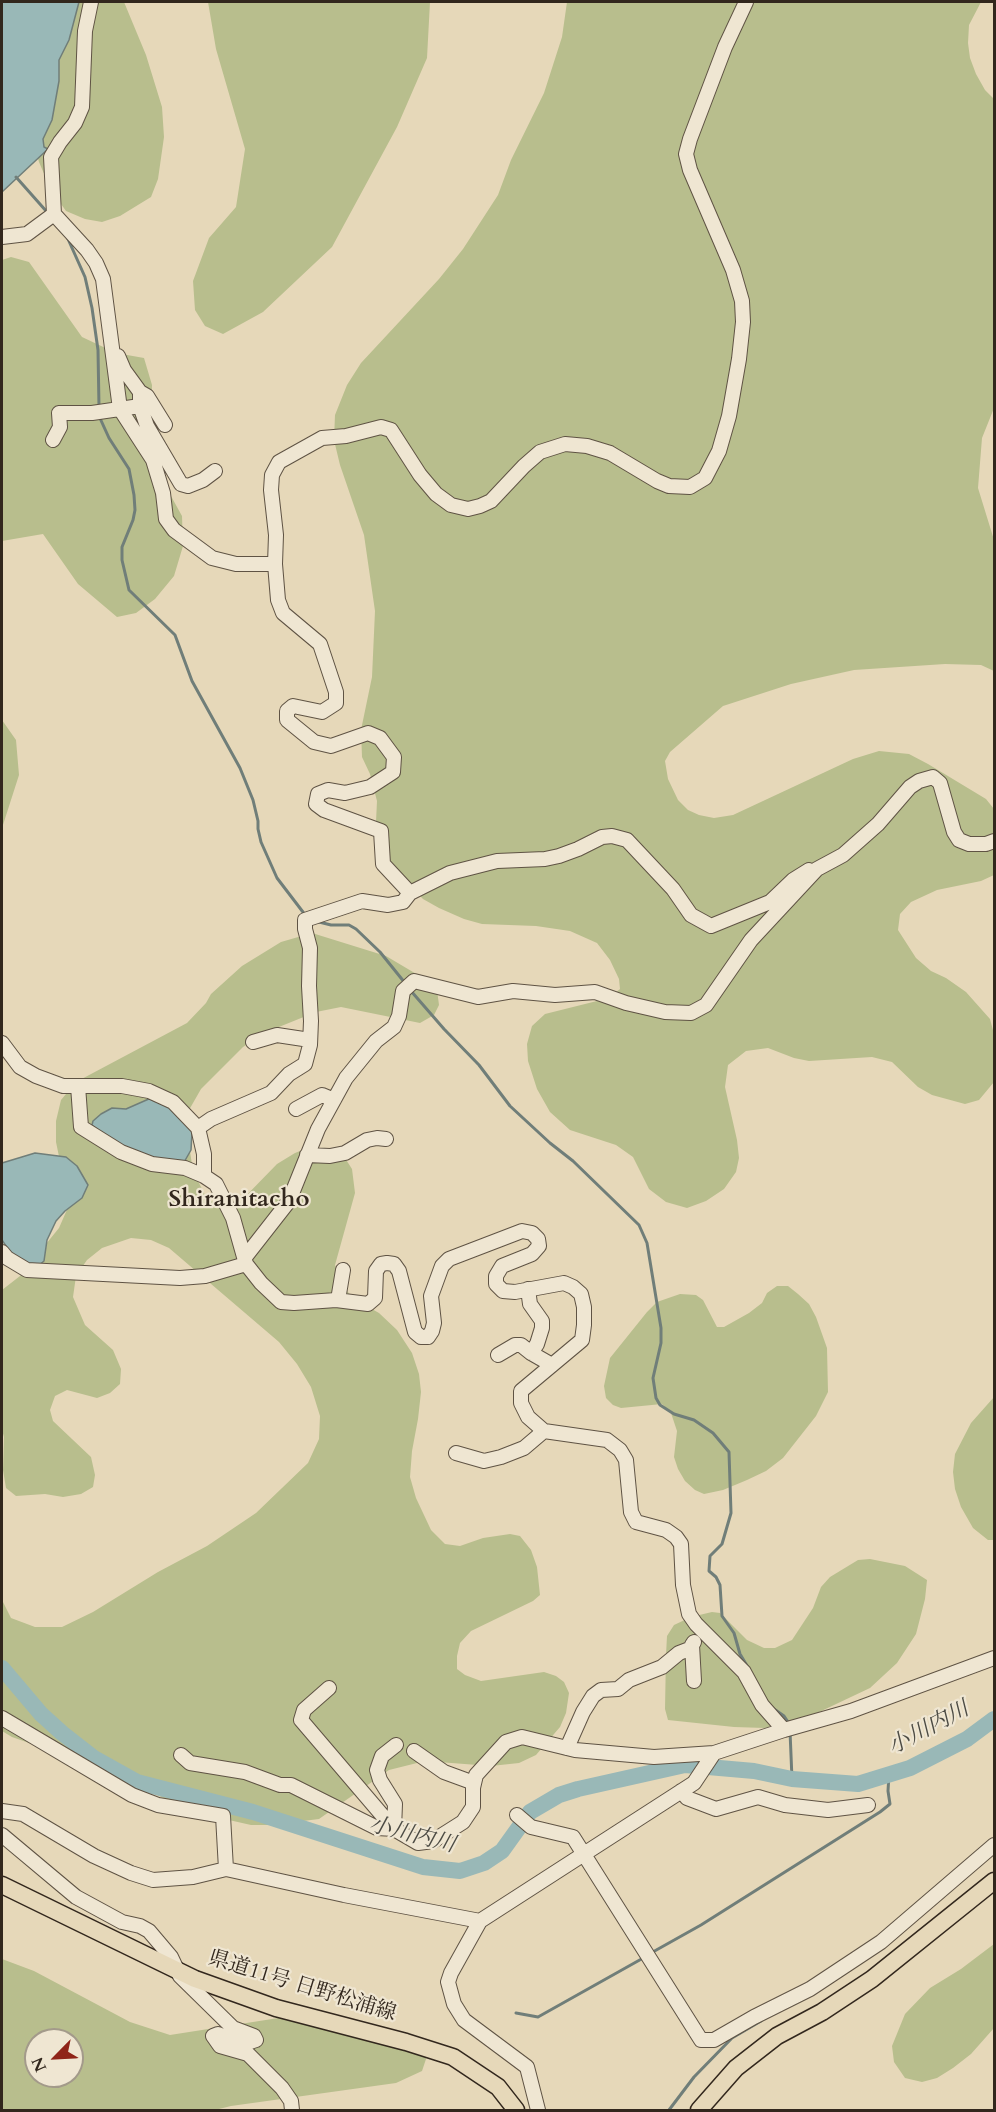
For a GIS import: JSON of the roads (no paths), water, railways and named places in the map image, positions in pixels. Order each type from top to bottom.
[{"type":"main road","points":[[699,2110],[736,2068],[777,2036],[822,2012],[872,1979],[994,1881]]},
{"type":"main road","name":"県道11号 日野松浦線","points":[[2,1885],[195,1979],[276,2008],[406,2042],[453,2057],[498,2087],[516,2110]]},
{"type":"street","points":[[91,2],[85,31],[82,107],[75,123],[51,157],[54,214],[87,250],[96,262],[103,279],[116,409],[153,460],[163,493],[166,519],[174,530],[212,558],[236,564],[275,564]]},
{"type":"street","points":[[410,893],[383,864],[381,831],[324,810],[316,804],[318,794],[328,790],[345,793],[370,787],[393,772],[394,757],[380,738],[368,733],[331,746],[314,742],[287,720],[286,711],[293,706],[322,712],[336,703],[336,692],[320,644],[283,613],[278,600],[272,475],[279,462],[322,438],[346,436],[381,428],[391,430],[435,494],[451,505],[468,509],[490,501],[540,452],[565,444],[587,446],[610,453],[669,486],[690,487],[705,478],[719,451],[729,416],[740,350],[742,301],[733,270],[690,170],[686,154],[725,48],[746,2]]},
{"type":"street","points":[[2,237],[27,234],[54,214]]},
{"type":"street","points":[[111,341],[140,399],[147,426],[181,484],[188,486],[203,480],[215,471]]},
{"type":"street","points":[[53,440],[60,427],[59,413],[92,413],[116,409],[147,396],[165,425]]},
{"type":"street","points":[[2,1252],[7,1258],[27,1270],[180,1278],[205,1276],[246,1260],[289,1200],[318,1129],[346,1078],[376,1041],[394,1027],[399,1016],[402,991],[414,981],[478,997],[513,991],[555,995],[595,992],[656,1010],[691,1013],[706,1005],[751,940],[817,869],[843,855],[878,824],[910,787],[919,781],[933,777],[940,783],[954,832],[959,840],[969,844],[986,844],[994,841]]},
{"type":"street","points":[[198,1128],[211,1119],[271,1093],[289,1074],[305,1064],[310,1041],[310,948],[305,920],[362,902],[388,905],[403,902],[410,893],[450,873],[497,861],[545,859],[559,856],[602,837],[612,836],[627,840],[673,889],[691,915],[711,926],[770,902],[793,880],[828,857],[843,855]]},
{"type":"street","points":[[254,1042],[277,1035],[310,1041]]},
{"type":"street","points":[[2,1042],[20,1067],[63,1086],[122,1086],[149,1091],[173,1102],[198,1128],[204,1154],[204,1176]]},
{"type":"street","points":[[78,1086],[81,1127],[121,1152],[152,1164],[185,1168],[216,1184],[224,1196],[246,1260],[261,1283],[281,1302],[338,1300],[368,1304],[375,1298],[376,1271],[381,1264],[394,1264],[399,1271],[415,1332],[421,1337],[428,1337],[434,1323],[431,1296],[442,1266],[449,1260],[522,1232],[532,1233],[538,1239],[539,1246],[532,1254],[502,1266],[496,1276],[496,1284],[503,1291],[514,1292],[564,1283],[581,1294],[584,1307],[582,1340],[521,1391],[521,1403],[528,1417],[544,1431],[607,1440],[620,1450],[626,1460],[631,1512],[636,1522],[666,1530],[681,1544],[685,1598],[689,1614],[744,1672],[762,1705],[788,1729]]},
{"type":"street","points":[[296,1109],[322,1095],[334,1100]]},
{"type":"street","points":[[308,1155],[338,1155],[367,1140],[386,1139]]},
{"type":"street","points":[[338,1300],[343,1270]]},
{"type":"street","points":[[528,1289],[530,1304],[542,1321],[537,1344],[531,1353]]},
{"type":"street","points":[[498,1355],[515,1345],[521,1345],[552,1365]]},
{"type":"street","points":[[456,1453],[484,1461],[501,1457],[524,1448],[544,1431]]},
{"type":"street","points":[[694,1681],[692,1648],[701,1629]]},
{"type":"street","points":[[567,1748],[593,1696],[601,1690],[618,1689],[629,1680],[662,1667],[679,1653],[692,1648]]},
{"type":"street","points":[[329,1688],[304,1710],[301,1720],[394,1829],[418,1843],[434,1841],[463,1822],[473,1807],[476,1775],[506,1742],[522,1737],[567,1748],[654,1757],[714,1753],[851,1712],[994,1659]]},
{"type":"street","points":[[2,1718],[132,1795],[158,1805],[224,1816],[226,1869]]},
{"type":"street","points":[[394,1829],[395,1804],[380,1780],[377,1770],[382,1756],[396,1745]]},
{"type":"street","points":[[414,1751],[444,1772],[474,1783]]},
{"type":"street","points":[[538,2110],[527,2067],[464,2020],[454,2004],[448,1982],[480,1921],[694,1783],[714,1753]]},
{"type":"street","points":[[181,1755],[190,1763],[244,1772],[280,1785],[291,1785],[377,1828],[394,1829]]},
{"type":"street","points":[[681,1791],[687,1798],[716,1809],[753,1798],[785,1805],[828,1810],[868,1805]]},
{"type":"street","points":[[2,1811],[23,1814],[94,1856],[131,1874],[153,1881],[193,1877],[226,1869],[344,1895],[480,1921]]},
{"type":"street","points":[[517,1815],[531,1827],[573,1837],[700,2040],[714,2040],[810,1989],[881,1942],[994,1845]]},
{"type":"street","points":[[2,1835],[76,1897],[122,1922],[140,1926],[149,1931],[171,1957],[180,1976],[233,2028],[254,2036],[256,2040],[250,2042],[237,2042],[218,2034],[213,2036],[220,2046],[248,2054],[258,2063],[282,2088],[291,2101],[292,2110]]},
{"type":"water","points":[[2,2],[79,2],[69,40],[59,60],[59,81],[52,120],[43,139],[44,147],[48,149],[2,192]]},
{"type":"water","points":[[151,1098],[183,1113],[192,1132],[191,1150],[183,1164],[128,1153],[92,1125],[101,1114],[112,1108],[126,1109]]},
{"type":"water","points":[[35,1153],[66,1157],[77,1166],[88,1185],[82,1198],[56,1221],[47,1240],[44,1261],[38,1266],[27,1266],[12,1255],[2,1240],[2,1163]]},
{"type":"waterway","points":[[16,177],[47,212]]},
{"type":"waterway","points":[[68,239],[85,277],[92,308],[98,350],[99,407]]},
{"type":"waterway","points":[[99,416],[109,438],[129,469],[134,495],[133,520],[122,547],[122,560],[129,590],[175,635],[192,681],[240,768],[253,800],[261,842],[277,878],[306,916]]},
{"type":"waterway","points":[[315,921],[331,925],[349,925],[356,929],[380,952],[405,983]]},
{"type":"waterway","points":[[411,991],[479,1065],[510,1106],[573,1161],[639,1225],[647,1243],[661,1328],[661,1343],[653,1378],[656,1398],[660,1405],[674,1414],[694,1420],[713,1433],[729,1452],[731,1513],[722,1544],[710,1556],[709,1571],[720,1585],[722,1616],[734,1633],[740,1654],[749,1669]]},
{"type":"waterway","name":"小川内川","points":[[2,1668],[41,1714],[62,1733],[94,1758],[137,1782],[253,1812],[423,1867],[460,1871],[484,1863],[502,1851],[530,1812],[559,1795],[578,1789],[685,1765],[754,1771],[792,1779],[858,1784],[910,1768],[967,1739],[994,1719]]},
{"type":"waterway","points":[[774,1709],[784,1716],[790,1725]]},
{"type":"waterway","points":[[790,1731],[792,1779]]},
{"type":"waterway","points":[[651,1953],[701,1925],[880,1812],[890,1804],[889,1774]]},
{"type":"waterway","points":[[516,2013],[538,2017],[645,1957]]},
{"type":"waterway","points":[[669,2110],[694,2077],[732,2038],[761,2021]]},
{"type":"district","name":"Shiranitacho","points":[[239,1200]]}]
